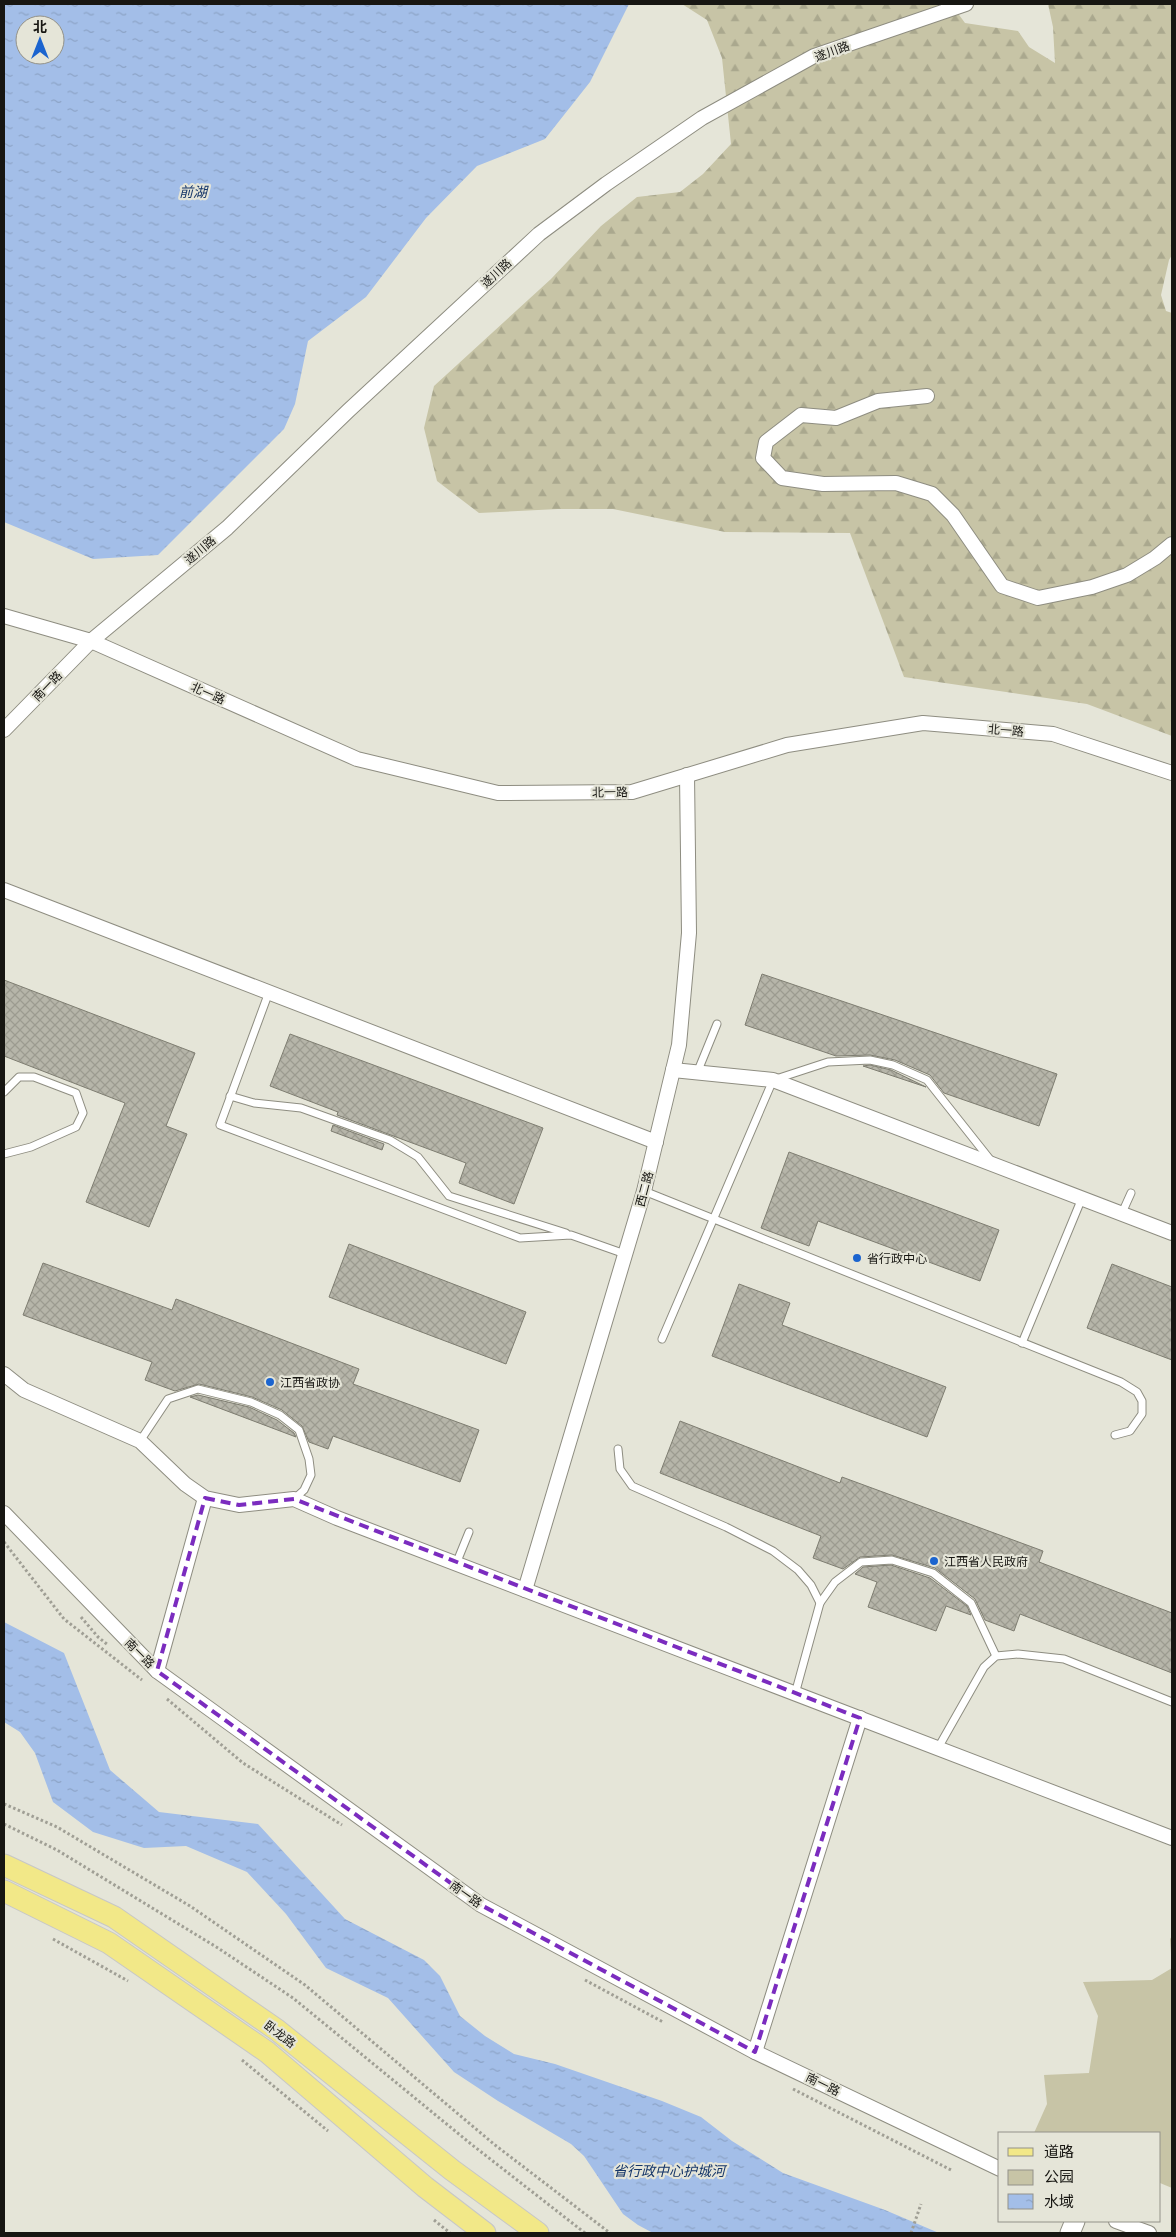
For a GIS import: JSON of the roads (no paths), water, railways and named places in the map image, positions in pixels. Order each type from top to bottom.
[{"type":"main road","name":"卧龙路","points":[[4,1865],[114,1917],[277,2030],[452,2170],[538,2233]]},
{"type":"main road","name":"卧龙路","points":[[4,1891],[109,1943],[267,2052],[425,2187],[485,2233]]},
{"type":"street","name":"遂川路","points":[[91,641],[227,528],[348,411],[539,234],[606,184],[702,118],[814,56],[966,4]]},
{"type":"street","points":[[927,396],[878,401],[836,418],[801,415],[766,442],[763,458],[782,478],[823,484],[896,483],[932,494],[953,514],[1002,586],[1038,598],[1092,586],[1127,575],[1155,558],[1172,544]]},
{"type":"street","name":"北一路","points":[[4,616],[91,641],[357,759],[498,793],[632,792],[787,745],[923,723],[1053,734],[1172,773]]},
{"type":"street","name":"南一路","points":[[4,730],[91,641]]},
{"type":"street","name":"西二路","points":[[525,1590],[644,1191],[679,1045],[689,933],[687,775]]},
{"type":"street","points":[[4,890],[656,1142]]},
{"type":"street","points":[[674,1070],[773,1080],[1172,1233]]},
{"type":"street","points":[[4,1374],[24,1390],[140,1441],[185,1484],[204,1498],[238,1505],[294,1499],[337,1518],[456,1564],[1172,1838]]},
{"type":"street","points":[[157,1671],[204,1498]]},
{"type":"street","name":"南一路","points":[[4,1513],[157,1671],[481,1905],[755,2052],[998,2168]]},
{"type":"street","points":[[755,2052],[860,1718]]},
{"type":"street","points":[[1119,2222],[1149,2233]]},
{"type":"lane","points":[[269,992],[220,1125],[520,1238],[571,1235]]},
{"type":"lane","points":[[697,1073],[717,1024]]},
{"type":"lane","points":[[662,1339],[773,1080],[828,1062],[870,1060],[893,1065],[927,1080],[994,1164]]},
{"type":"lane","points":[[4,1092],[20,1077],[34,1077],[76,1093],[83,1113],[76,1127],[31,1147],[4,1154]]},
{"type":"lane","points":[[230,1096],[254,1103],[301,1108],[390,1140],[418,1157],[449,1196],[625,1254]]},
{"type":"lane","points":[[644,1191],[1121,1382],[1137,1392],[1142,1400],[1142,1414],[1130,1431],[1115,1435]]},
{"type":"lane","points":[[1122,1213],[1131,1193]]},
{"type":"lane","points":[[1022,1342],[1082,1198]]},
{"type":"lane","points":[[140,1441],[168,1399],[198,1389],[251,1402],[280,1415],[299,1430],[309,1459],[311,1475],[304,1490],[294,1499]]},
{"type":"lane","points":[[618,1449],[620,1469],[632,1486],[726,1527],[773,1552],[798,1570],[811,1585],[820,1603]]},
{"type":"lane","points":[[456,1564],[468,1532]]},
{"type":"lane","points":[[795,1694],[820,1603],[835,1582],[861,1562],[892,1560],[933,1573],[971,1604],[996,1656]]},
{"type":"lane","points":[[938,1748],[984,1668],[996,1656],[1018,1654],[1064,1659],[1172,1702]]},
{"type":"water","name":"前湖","points":[[4,4],[629,4],[590,82],[545,139],[477,166],[426,218],[366,297],[308,341],[295,404],[284,429],[158,555],[93,559],[4,522]]},
{"type":"water","name":"省行政中心护城河","points":[[4,1622],[64,1653],[110,1770],[159,1812],[258,1824],[345,1919],[424,1960],[440,1976],[460,2016],[485,2036],[514,2054],[555,2064],[662,2101],[701,2117],[732,2141],[783,2173],[885,2210],[939,2233],[653,2233],[638,2225],[623,2214],[584,2156],[571,2144],[498,2101],[454,2072],[388,1998],[326,1968],[286,1914],[247,1872],[186,1846],[144,1848],[93,1832],[53,1802],[35,1753],[20,1732],[4,1722]]},
{"type":"place","name":"省行政中心","points":[[857,1258]]},
{"type":"place","name":"江西省政协","points":[[270,1382]]},
{"type":"place","name":"江西省人民政府","points":[[934,1561]]}]
